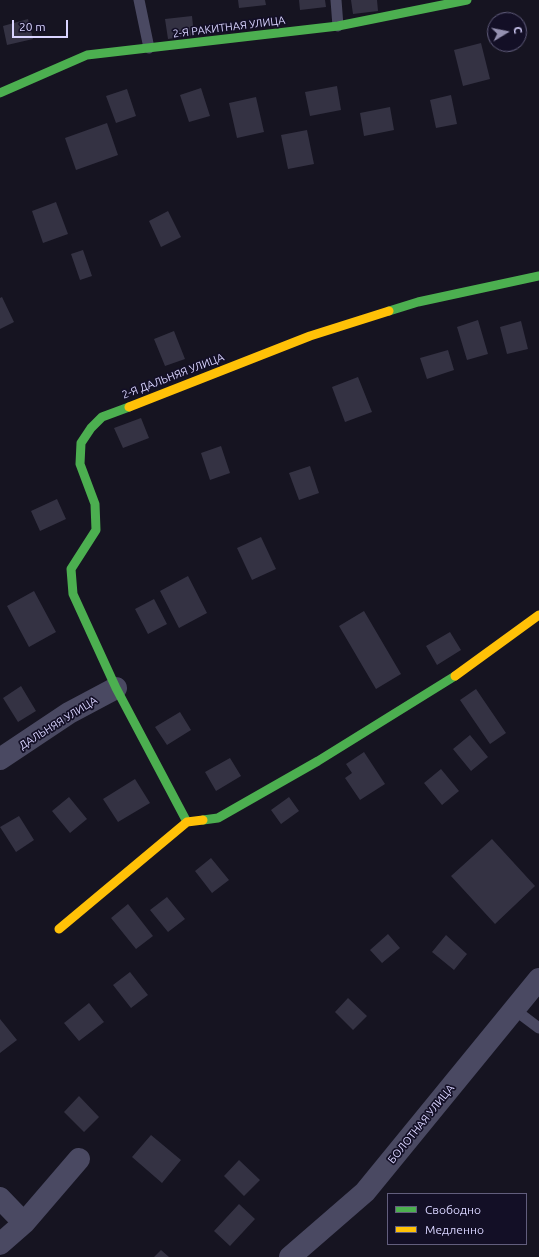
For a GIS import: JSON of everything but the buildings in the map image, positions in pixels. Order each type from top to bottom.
[{"type":"street","name":"2-Я РАКИТНАЯ УЛИЦА","points":[[0,93],[87,56],[338,26],[467,0]]},
{"type":"street","name":"2-Я ДАЛЬНЯЯ УЛИЦА","points":[[186,822],[116,688],[73,594],[71,570],[96,530],[95,504],[80,464],[82,443],[91,428],[102,416],[310,336],[418,302],[539,276]]},
{"type":"street","points":[[59,929],[186,822],[218,818],[318,761],[457,675],[539,615]]},
{"type":"street","name":"ДАЛЬНЯЯ УЛИЦА","points":[[0,759],[69,713],[116,688]]},
{"type":"street","name":"БОЛОТНАЯ УЛИЦА","points":[[290,1257],[365,1192],[539,979]]},
{"type":"street","points":[[0,1244],[24,1223],[79,1159]]},
{"type":"street","points":[[0,1198],[24,1223]]},
{"type":"lane","points":[[139,0],[149,48]]},
{"type":"lane","points":[[336,0],[338,26]]},
{"type":"lane","points":[[515,1010],[539,1028]]},
{"type":"traffic: fast","points":[[0,93],[87,55],[338,26],[467,0]]},
{"type":"traffic: fast","points":[[389,311],[418,302],[539,276]]},
{"type":"traffic: fast","points":[[129,407],[102,417],[91,428],[81,443],[80,464],[95,504],[96,530],[71,569],[73,594],[116,688],[187,822]]},
{"type":"traffic: fast","points":[[203,820],[218,818],[318,761],[455,676]]},
{"type":"traffic: slow","points":[[129,407],[310,336],[389,311]]},
{"type":"traffic: slow","points":[[455,676],[539,615]]},
{"type":"traffic: slow","points":[[59,929],[187,822],[203,820]]}]
